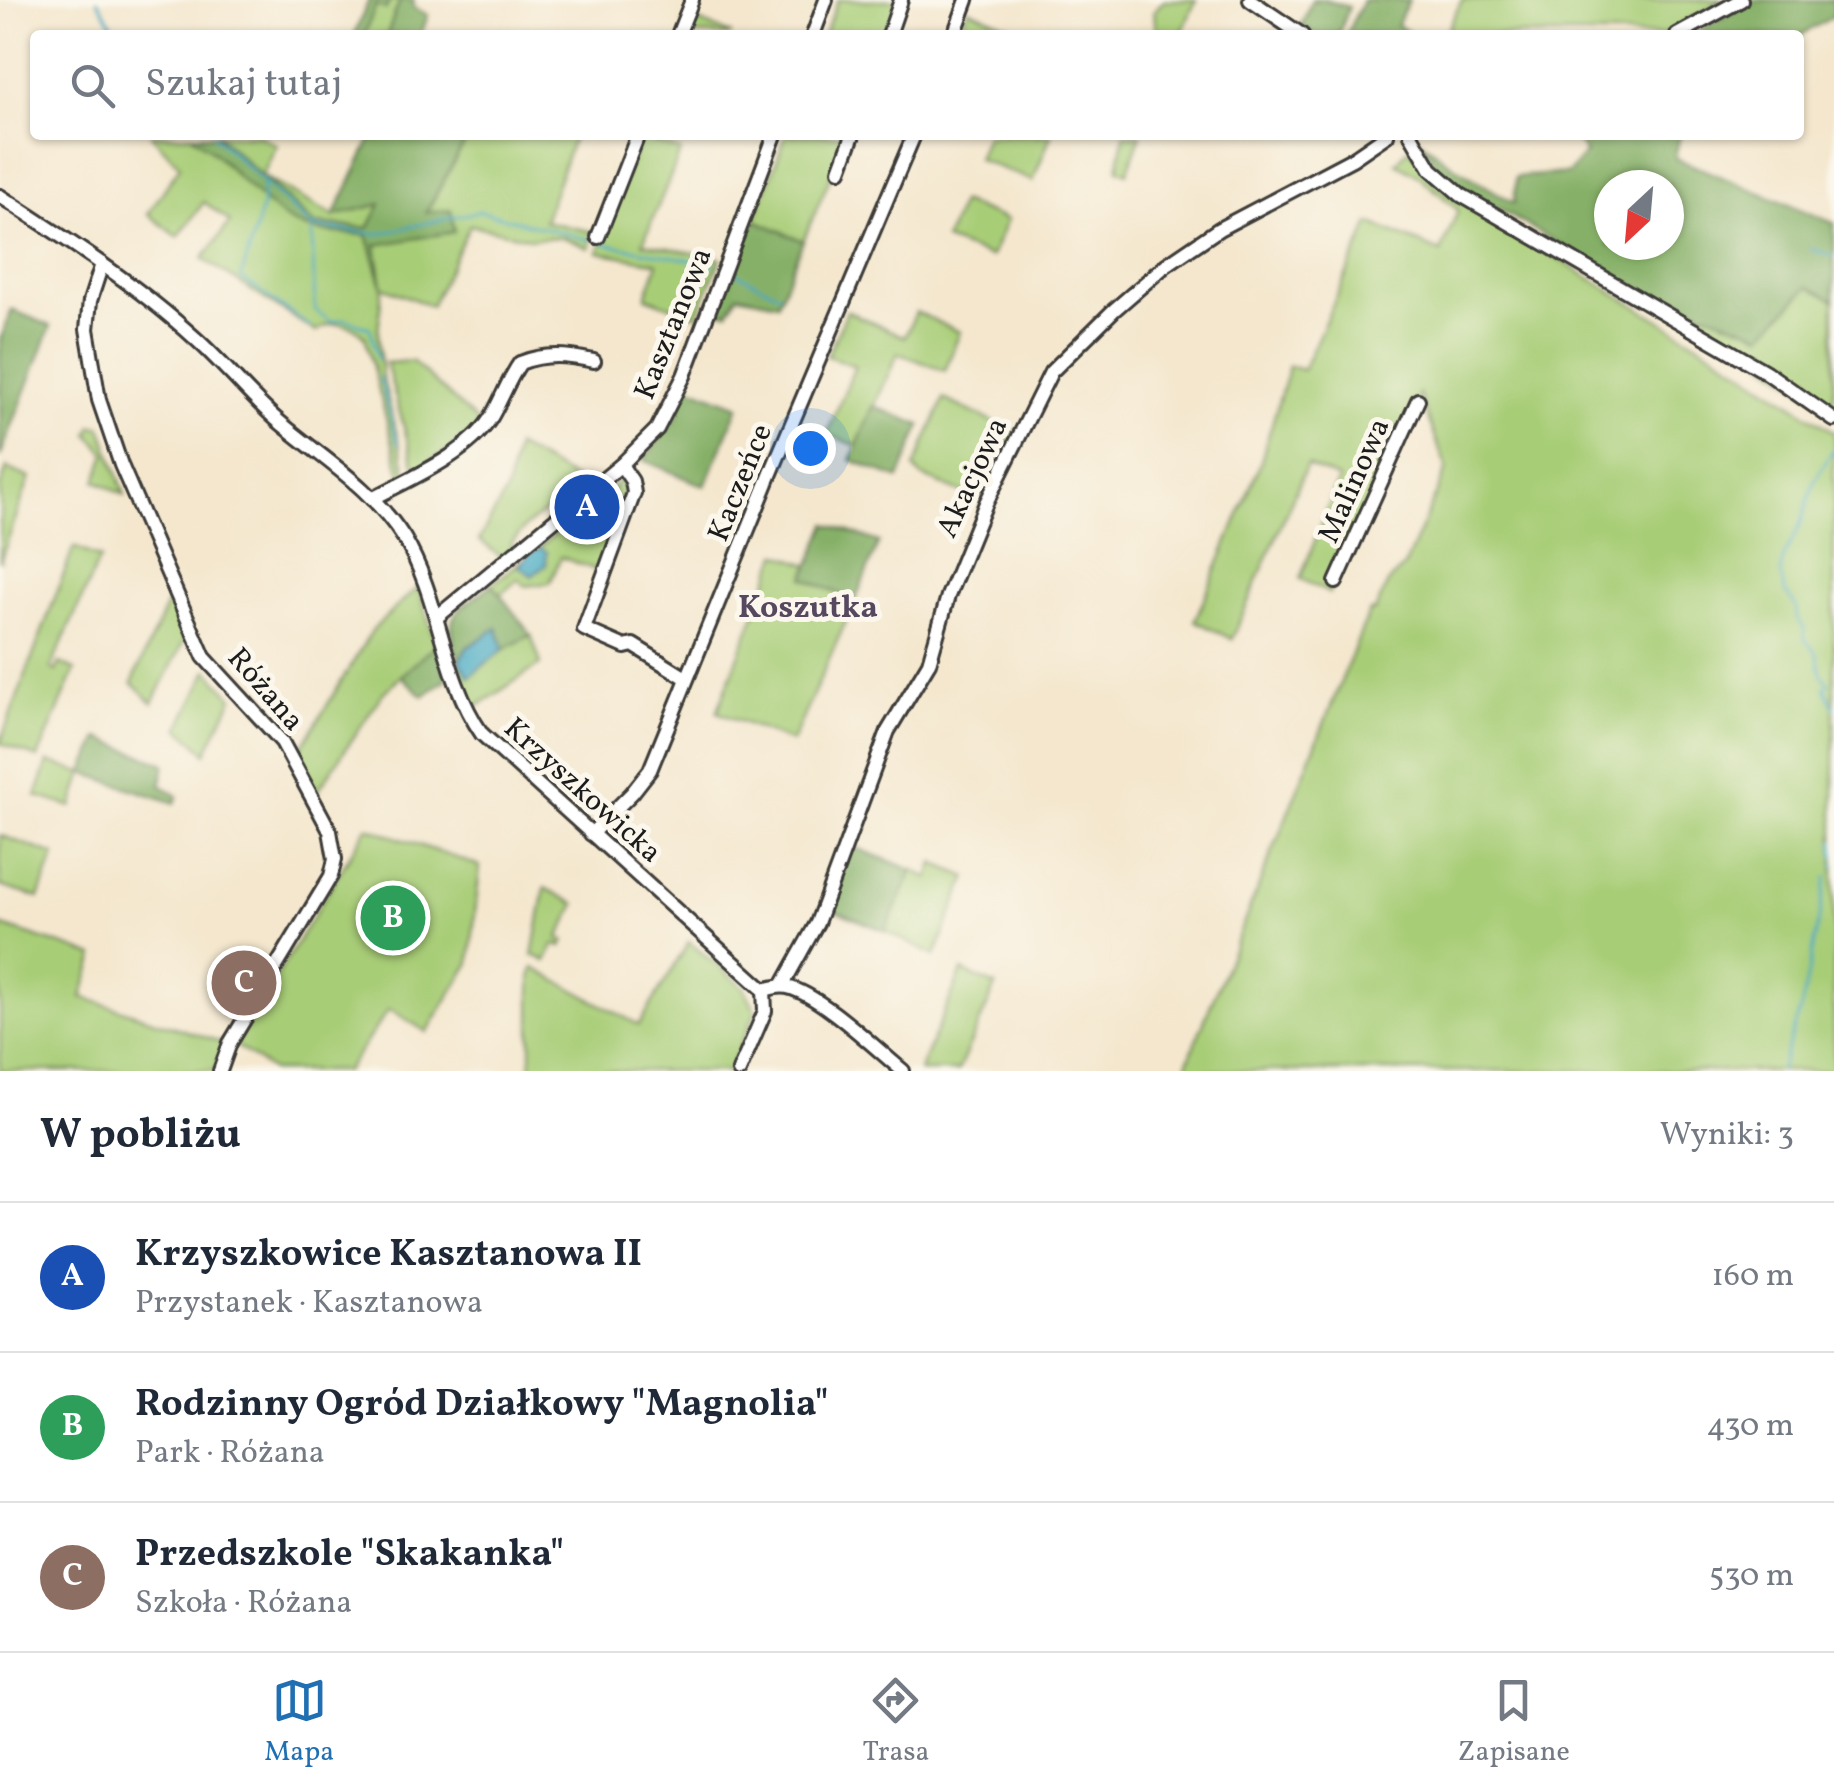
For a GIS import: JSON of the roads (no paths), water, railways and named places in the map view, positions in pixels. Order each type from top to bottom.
[{"type":"street","points":[[680,30],[692,0]]},
{"type":"street","points":[[815,30],[826,0]]},
{"type":"street","points":[[891,30],[902,0]]},
{"type":"street","points":[[956,30],[968,0]]},
{"type":"street","points":[[1250,0],[1295,30]]},
{"type":"street","points":[[1686,30],[1740,0]]},
{"type":"street","points":[[598,237],[636,140]]},
{"type":"street","name":"Kasztanowa","points":[[437,617],[621,465],[657,429],[684,376],[773,140]]},
{"type":"street","points":[[840,170],[851,140]]},
{"type":"street","name":"Kaczeńce","points":[[590,834],[650,770],[912,140]]},
{"type":"street","name":"Akacjowa","points":[[782,986],[817,923],[888,731],[929,663],[948,596],[985,505],[1051,372],[1166,265],[1218,230],[1379,140]]},
{"type":"street","points":[[1414,140],[1431,169],[1461,195],[1766,372],[1834,420]]},
{"type":"street","name":"Krzyszkowicka","points":[[0,196],[102,264],[195,338],[262,408],[372,499],[403,536],[437,617],[457,687],[478,729],[505,758],[764,990]]},
{"type":"street","name":"Różana","points":[[102,264],[90,301],[87,328],[100,400],[121,464],[204,658],[282,742],[335,844],[330,876],[230,1043],[220,1071]]},
{"type":"street","points":[[372,499],[472,440],[489,420],[520,363],[560,355],[594,361]]},
{"type":"street","name":"Malinowa","points":[[1336,582],[1418,400]]},
{"type":"street","points":[[621,465],[632,481],[634,493],[584,629],[625,647],[633,646],[686,678]]},
{"type":"street","points":[[739,1071],[765,1011],[764,990],[782,986],[798,992],[846,1024],[903,1071]]},
{"type":"water","points":[[540,548],[547,552],[546,565],[532,576],[519,566],[528,554]]},
{"type":"water","points":[[497,628],[504,649],[469,677],[459,661],[467,648]]},
{"type":"waterway","points":[[97,0],[116,30]]},
{"type":"waterway","points":[[218,140],[312,227],[378,234],[480,211],[590,240]]},
{"type":"waterway","points":[[263,183],[262,207],[241,278],[310,327]]},
{"type":"waterway","points":[[312,227],[315,310],[331,322],[344,319],[370,328],[378,359]]},
{"type":"waterway","points":[[605,244],[714,264]]},
{"type":"waterway","points":[[1811,249],[1834,256]]},
{"type":"waterway","points":[[734,272],[779,294]]},
{"type":"waterway","points":[[380,378],[398,444]]},
{"type":"waterway","points":[[1834,448],[1815,480],[1780,573],[1785,592],[1796,606],[1805,640],[1817,653],[1834,708]]},
{"type":"waterway","points":[[1834,841],[1834,858]]},
{"type":"waterway","points":[[1780,1071],[1802,1004],[1827,877]]},
{"type":"place","name":"Krzyszkowice Kasztanowa II","points":[[587,507]]},
{"type":"place","name":"Rodzinny Ogród Działkowy \"Magnolia\"","points":[[393,918]]},
{"type":"place","name":"Przedszkole \"Skakanka\"","points":[[244,983]]},
{"type":"district","name":"Koszutka","points":[[808,609]]}]
